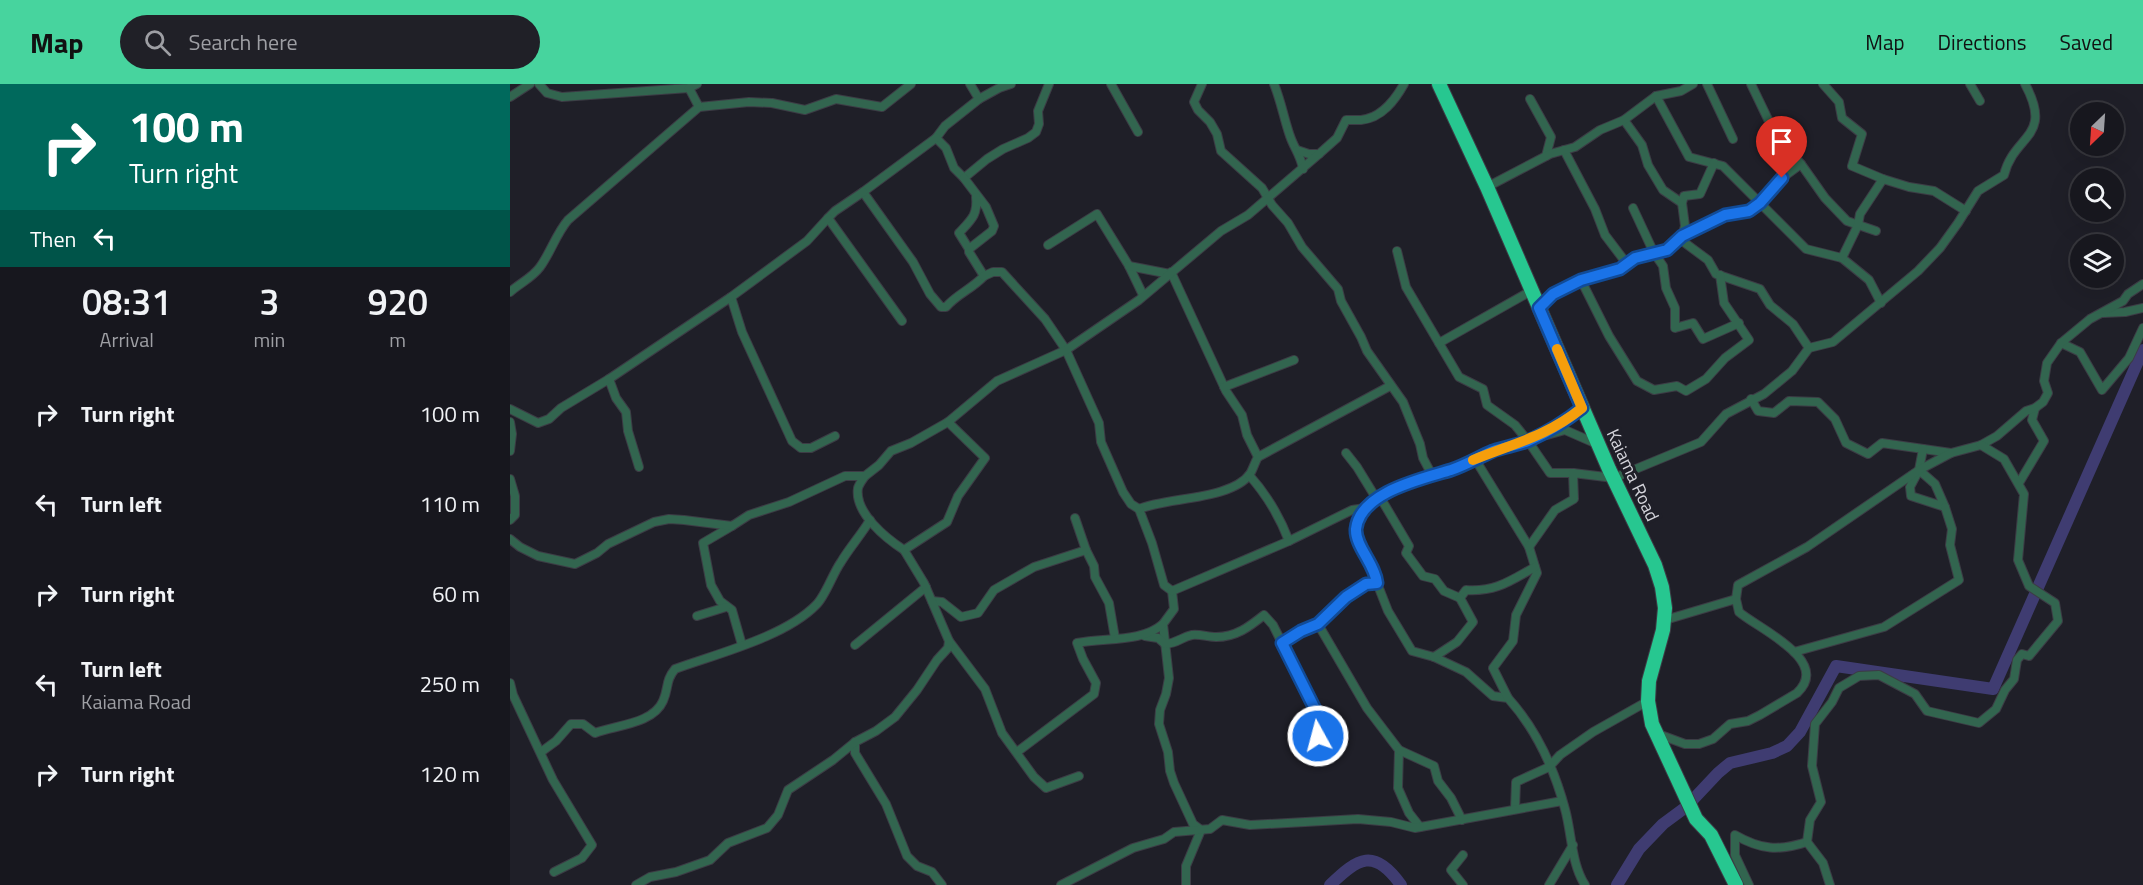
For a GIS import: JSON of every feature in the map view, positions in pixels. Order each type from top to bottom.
[{"type":"highway","name":"Kaiama Road","points":[[1439,84],[1582,408],[1655,565],[1665,599],[1665,620],[1651,670],[1648,701],[1655,734],[1696,819],[1711,835],[1736,885]]},
{"type":"street","points":[[510,97],[530,84]]},
{"type":"street","points":[[539,84],[547,93],[562,97],[689,88],[697,84]]},
{"type":"street","points":[[510,292],[540,268],[568,220],[699,106],[749,102],[772,103],[804,110],[836,99],[882,107],[911,84]]},
{"type":"street","points":[[970,84],[979,99]]},
{"type":"street","points":[[510,409],[538,423],[549,419],[561,408],[609,380],[731,297],[807,241],[835,211],[936,138],[945,126],[979,99],[1011,84]]},
{"type":"street","points":[[964,178],[987,159],[1036,132],[1039,124],[1038,111],[1049,84]]},
{"type":"street","points":[[1111,84],[1138,132]]},
{"type":"street","points":[[1202,84],[1194,102],[1217,134],[1221,152],[1256,182],[1288,223],[1302,247],[1338,289],[1341,301],[1366,351],[1403,402],[1412,421],[1422,458],[1432,475]]},
{"type":"street","points":[[636,885],[650,878],[710,860],[728,843],[767,828],[778,815],[788,790],[833,760],[855,742],[876,731],[895,717],[948,648],[947,632],[937,617],[926,587],[904,550],[888,539],[870,520],[860,505],[858,488],[865,476],[891,451],[911,443],[948,422],[997,381],[1066,350],[1143,296],[1221,231],[1248,216],[1303,169],[1337,138],[1346,120],[1367,119],[1379,113],[1393,103],[1404,84]]},
{"type":"street","points":[[1486,187],[1546,156],[1575,147],[1600,130],[1624,120],[1656,96],[1681,91],[1693,84]]},
{"type":"street","points":[[1707,84],[1733,139]]},
{"type":"street","points":[[1752,84],[1777,138],[1801,164],[1825,198],[1847,221],[1876,231]]},
{"type":"street","points":[[1823,84],[1839,102],[1842,118],[1862,134],[1852,166],[1909,188],[1934,191],[1966,211]]},
{"type":"street","points":[[1970,84],[1980,101]]},
{"type":"street","points":[[1396,250],[1406,287],[1459,377],[1483,389],[1487,405],[1515,425],[1550,473],[1614,478],[1701,442],[1726,414],[1764,394],[1792,371],[1809,348],[1833,342],[1925,264],[1940,248],[1978,191],[2004,175],[2007,163],[2028,137],[2036,120],[2033,99],[2025,84]]},
{"type":"street","points":[[1276,85],[1284,118],[1303,169]]},
{"type":"street","points":[[689,88],[699,106]]},
{"type":"street","points":[[1656,96],[1689,157],[1723,166],[1806,249],[1842,258],[1869,280],[1881,303]]},
{"type":"street","points":[[1530,99],[1551,137],[1546,156]]},
{"type":"street","points":[[1624,120],[1642,145],[1648,165],[1663,190],[1682,203]]},
{"type":"street","points":[[936,138],[946,148],[954,168],[986,207],[994,226],[992,231],[969,249]]},
{"type":"street","points":[[1297,150],[1319,154]]},
{"type":"street","points":[[1564,150],[1595,209],[1605,235],[1627,264]]},
{"type":"street","points":[[1714,163],[1700,194],[1684,196],[1682,203],[1685,226],[1681,240],[1708,260],[1716,273],[1760,290],[1770,305],[1793,324],[1809,348]]},
{"type":"street","points":[[1539,308],[1553,294],[1581,280],[1620,269],[1635,258],[1667,250],[1682,236],[1725,215],[1749,211],[1760,203],[1782,178],[1801,164]]},
{"type":"street","points":[[1842,258],[1858,225],[1860,213],[1883,179]]},
{"type":"street","points":[[863,192],[914,262],[930,294],[941,307],[946,307],[954,298],[968,291],[984,276],[993,272],[1002,272],[1045,320],[1066,350],[1099,423],[1101,442],[1123,492],[1131,504],[1139,509],[1164,585],[1172,591],[1174,609],[1156,630],[1142,636]]},
{"type":"street","points":[[976,196],[975,215],[959,233],[984,276]]},
{"type":"street","points":[[1634,208],[1654,253],[1663,266],[1666,288],[1675,308],[1675,328],[1693,323],[1703,339],[1739,322]]},
{"type":"street","points":[[1048,245],[1096,213],[1130,266],[1143,296]]},
{"type":"street","points":[[828,218],[902,321]]},
{"type":"street","points":[[1130,266],[1170,273]]},
{"type":"street","points":[[1170,273],[1224,387],[1242,415],[1247,435],[1258,457]]},
{"type":"street","points":[[1581,280],[1609,336],[1637,381],[1654,390],[1677,386],[1686,391],[1706,379],[1725,358],[1749,340],[1724,303],[1720,275]]},
{"type":"street","points":[[1655,734],[1685,744],[1699,744],[1713,739],[1730,724],[1748,720],[1785,702],[1802,688],[1807,678],[1804,667],[1794,652],[1774,634],[1739,612],[1736,599],[1738,585],[1807,547],[1879,500],[1919,470],[1951,453],[1981,445],[2006,429],[2026,411],[2036,408],[2048,393],[2044,381],[2047,363],[2061,344],[2076,330],[2143,285]]},
{"type":"street","points":[[1439,343],[1532,291]]},
{"type":"street","points":[[731,297],[742,332],[792,441],[801,448],[811,448],[835,436]]},
{"type":"street","points":[[2102,313],[2143,308]]},
{"type":"street","points":[[2061,344],[2080,352],[2102,390],[2129,358],[2143,328]]},
{"type":"street","points":[[1224,387],[1294,360]]},
{"type":"street","points":[[609,380],[616,398],[626,412],[628,431],[639,467]]},
{"type":"street","points":[[1139,509],[1205,495],[1237,484],[1249,475],[1258,457],[1390,386]]},
{"type":"street","points":[[1751,399],[1758,411],[1774,413],[1789,401],[1818,402],[1835,419],[1846,442],[1868,454],[1882,443],[1951,453]]},
{"type":"street","points":[[1528,441],[1563,422],[1582,408]]},
{"type":"street","points":[[2019,483],[2043,441],[2032,420],[2036,408]]},
{"type":"street","points":[[510,422],[512,434],[510,451]]},
{"type":"street","points":[[904,550],[947,522],[958,496],[985,458],[948,422]]},
{"type":"street","points":[[1508,698],[1493,696],[1466,672],[1434,657],[1412,651],[1393,620],[1377,583],[1374,567],[1358,539],[1357,523],[1365,508],[1378,497],[1407,483],[1451,470],[1475,459],[1528,441],[1565,430],[1599,445]]},
{"type":"street","points":[[1830,885],[1823,863],[1807,842],[1810,820],[1821,802],[1812,766],[1815,724],[1832,702],[1839,688],[1859,676],[1879,675],[1915,694],[1927,711],[1980,723],[1996,709],[2005,690],[2014,679],[2017,660],[2022,654],[2029,656],[2058,621],[2055,603],[2029,586],[2018,560],[2024,494],[2004,459],[1981,445]]},
{"type":"street","points":[[1923,449],[1919,470],[1910,487],[1911,496],[1945,507]]},
{"type":"street","points":[[1346,453],[1378,497],[1409,546],[1406,553],[1423,576],[1435,579],[1444,591],[1460,598],[1473,622],[1457,642],[1434,657]]},
{"type":"street","points":[[1475,459],[1530,547],[1537,573],[1516,615],[1513,641],[1493,668],[1508,698],[1523,715],[1544,751],[1562,801],[1573,845],[1576,871],[1585,885]]},
{"type":"street","points":[[1794,652],[1884,627],[1959,580],[1950,545],[1952,529],[1945,507],[1935,484],[1919,470]]},
{"type":"street","points":[[1530,547],[1555,510],[1574,499],[1573,473]]},
{"type":"street","points":[[1249,475],[1262,489],[1280,518],[1289,540]]},
{"type":"street","points":[[742,645],[732,610],[726,607],[711,585],[704,543],[749,515],[789,502],[845,476],[865,476]]},
{"type":"street","points":[[510,479],[515,496],[515,515],[510,520]]},
{"type":"street","points":[[1172,591],[1352,510],[1365,508]]},
{"type":"street","points":[[1075,518],[1094,567],[1095,577],[1109,603],[1115,638]]},
{"type":"street","points":[[510,539],[538,556],[575,564],[597,554],[608,544],[654,522],[669,519],[732,526]]},
{"type":"street","points":[[541,752],[556,741],[571,724],[583,724],[595,733],[644,719],[663,701],[668,676],[675,669],[780,631],[818,604],[842,560],[870,520]]},
{"type":"street","points":[[932,601],[942,602],[961,617],[978,613],[993,590],[1034,567],[1086,550]]},
{"type":"street","points":[[1460,598],[1466,590],[1480,591],[1498,588],[1535,567]]},
{"type":"street","points":[[1282,643],[1318,624],[1346,597],[1366,584],[1377,583]]},
{"type":"street","points":[[855,645],[926,587]]},
{"type":"street","points":[[1665,620],[1736,599]]},
{"type":"street","points":[[697,616],[726,607]]},
{"type":"street","points":[[1017,752],[1095,694],[1096,683],[1077,643],[1142,636],[1158,638],[1165,644],[1176,643],[1186,636],[1195,634],[1218,637],[1240,633],[1264,615],[1274,625],[1322,723],[1318,736]]},
{"type":"street","points":[[1163,624],[1169,678],[1160,710],[1159,724],[1168,752],[1169,767],[1174,783],[1193,824],[1201,830]]},
{"type":"street","points":[[1318,624],[1367,708],[1399,750],[1434,766],[1438,781],[1451,798],[1462,820]]},
{"type":"street","points":[[949,641],[985,689],[996,712],[1002,733],[1034,777],[1046,788],[1079,776]]},
{"type":"street","points":[[510,683],[513,695],[570,811],[592,845],[582,858],[554,872]]},
{"type":"street","points":[[1515,809],[1516,782],[1549,767],[1560,755],[1593,732],[1648,701]]},
{"type":"street","points":[[855,742],[855,753],[886,804],[907,856],[917,866],[932,872],[942,885]]},
{"type":"street","points":[[1399,750],[1398,788],[1409,813],[1420,827]]},
{"type":"street","points":[[1061,885],[1133,848],[1164,839],[1174,832],[1210,829],[1222,820],[1250,825],[1358,819],[1391,822],[1415,828],[1562,801]]},
{"type":"street","points":[[1186,885],[1186,866],[1198,842],[1201,830]]},
{"type":"street","points":[[1749,885],[1735,855],[1735,835],[1752,845],[1785,849],[1807,842]]},
{"type":"street","points":[[1549,885],[1573,845]]},
{"type":"street","points":[[1463,855],[1451,870],[1463,885]]},
{"type":"waterway","points":[[1617,885],[1639,849],[1730,763],[1772,753],[1787,746],[1800,732],[1836,666],[1993,689],[2143,350]]},
{"type":"waterway","points":[[1330,885],[1349,868],[1366,861],[1374,861],[1382,865],[1401,885]]},
{"type":"slow traffic","points":[[1473,460],[1528,441],[1552,429],[1582,408],[1557,349]]},
{"type":"route","points":[[1318,736],[1322,723],[1282,643],[1318,624],[1329,611],[1366,584],[1377,583],[1374,567],[1356,531],[1357,523],[1365,508],[1376,498],[1407,483],[1451,470],[1494,451],[1528,441],[1552,429],[1582,408],[1539,308],[1553,294],[1581,280],[1620,269],[1635,258],[1667,250],[1682,236],[1725,215],[1749,211],[1760,203],[1782,178]]}]
